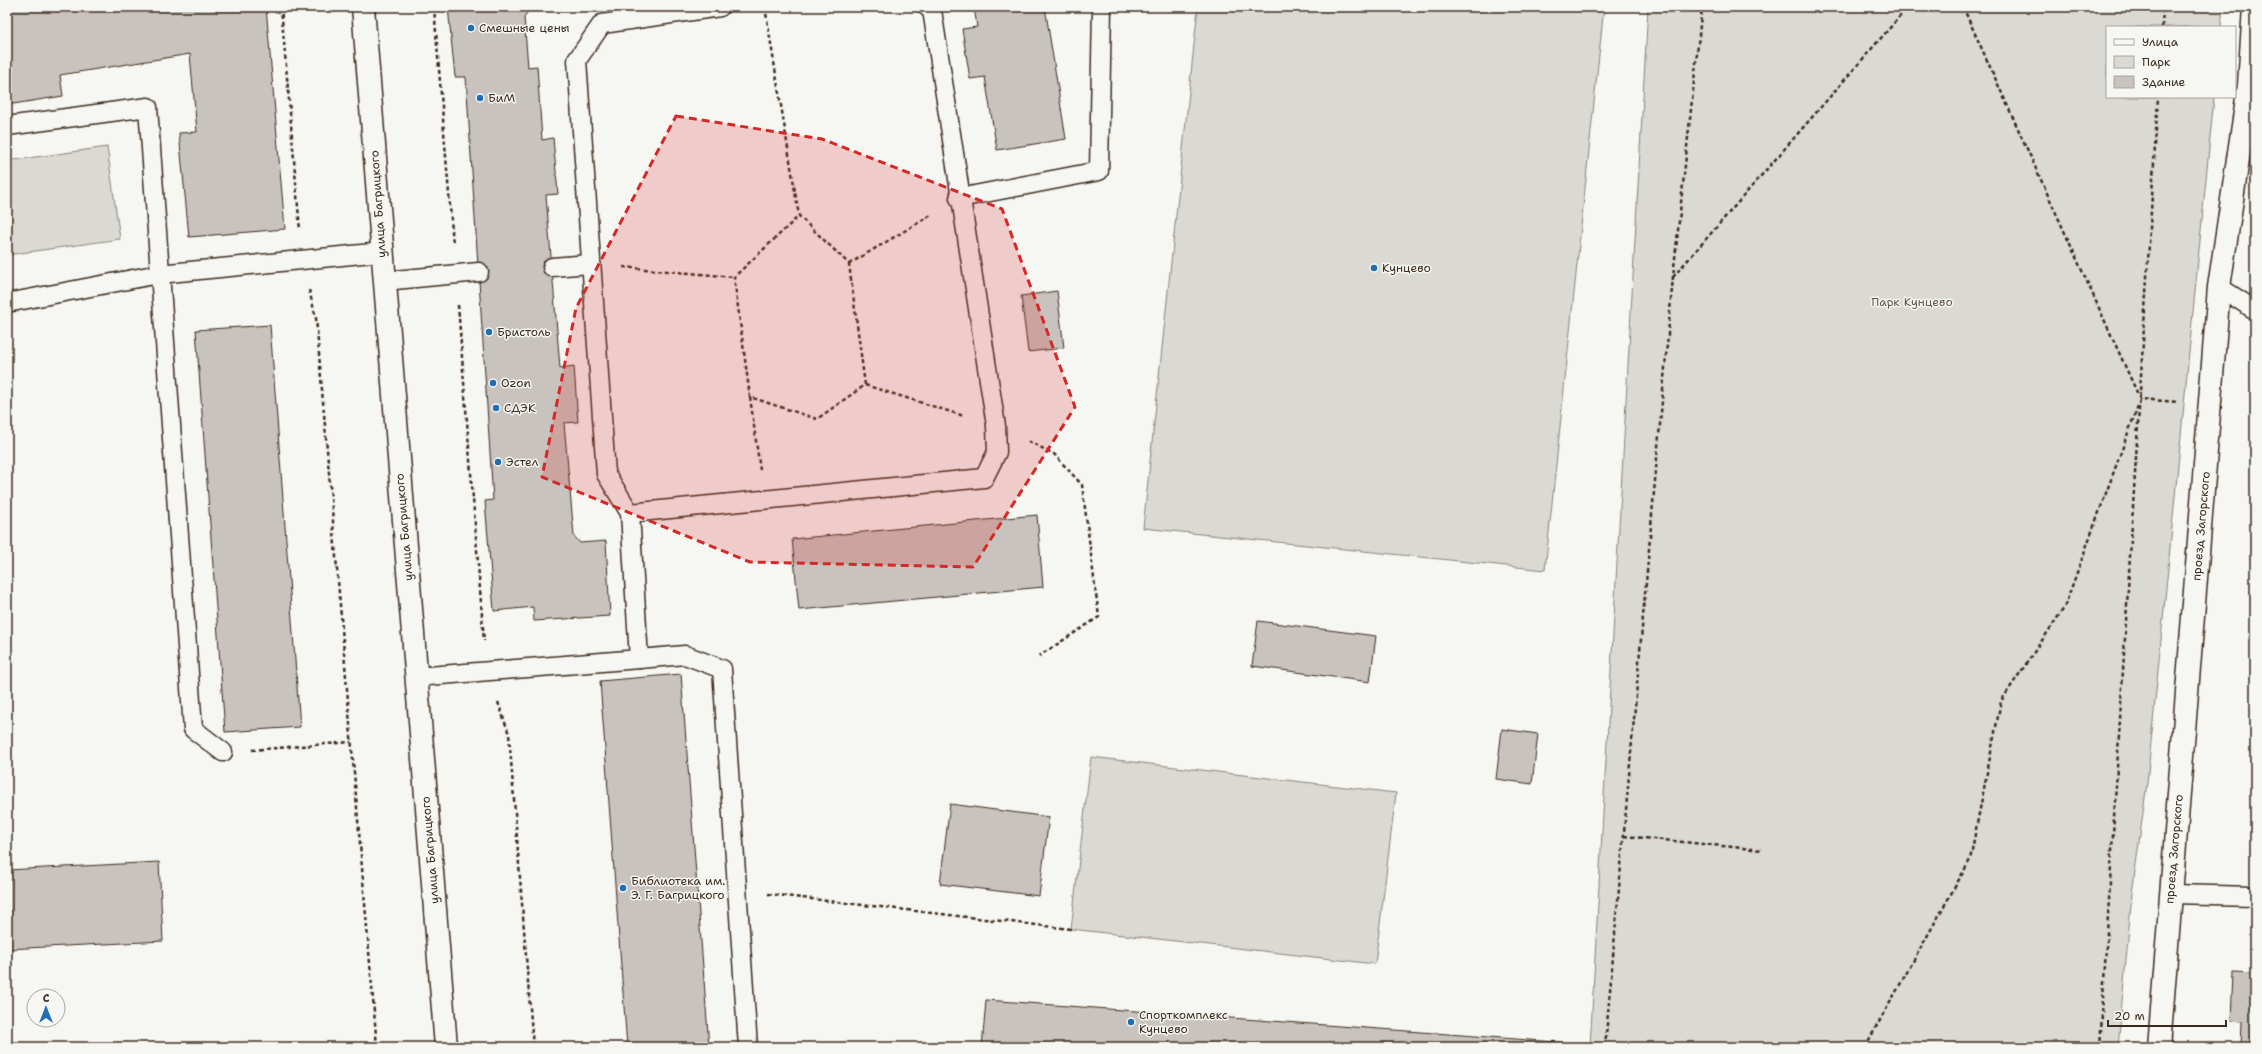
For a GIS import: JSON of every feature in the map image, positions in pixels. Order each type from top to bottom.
[{"type":"street","name":"улица Багрицкого","points":[[363,7],[446,1047]]},
{"type":"street","name":"проезд Загорского","points":[[2159,1047],[2219,287],[2249,85],[2254,7]]},
{"type":"lane","points":[[639,659],[630,513],[606,474],[576,60],[602,24],[720,7]]},
{"type":"lane","points":[[630,513],[984,478],[997,452],[996,426],[959,198],[932,10],[927,7]]},
{"type":"lane","points":[[959,198],[1099,171],[1102,7]]},
{"type":"lane","points":[[7,126],[148,107],[193,729],[223,752]]},
{"type":"lane","points":[[7,303],[159,274],[382,252]]},
{"type":"lane","points":[[552,267],[590,264]]},
{"type":"lane","points":[[384,281],[479,272]]},
{"type":"lane","points":[[2219,287],[2255,310]]},
{"type":"lane","points":[[416,677],[685,655],[722,668],[748,1047]]},
{"type":"lane","points":[[2171,894],[2255,896]]},
{"type":"path","points":[[281,7],[303,260],[316,318],[377,1047]]},
{"type":"path","points":[[434,7],[487,672],[509,734],[532,1047]]},
{"type":"path","points":[[764,7],[799,216],[849,264],[865,385]]},
{"type":"path","points":[[1605,1047],[1673,277],[1702,7]]},
{"type":"path","points":[[1673,277],[1908,7]]},
{"type":"path","points":[[1865,1047],[1970,860],[2001,702],[2064,608],[2140,399],[1962,7]]},
{"type":"path","points":[[2162,26],[2163,7]]},
{"type":"path","points":[[2100,1047],[2158,98]]},
{"type":"path","points":[[849,264],[959,198]]},
{"type":"path","points":[[590,264],[734,277],[799,216]]},
{"type":"path","points":[[734,277],[764,500]]},
{"type":"path","points":[[865,385],[996,426],[1054,454],[1082,486],[1099,617],[1039,656]]},
{"type":"path","points":[[750,397],[817,419],[865,385]]},
{"type":"path","points":[[2140,399],[2210,404]]},
{"type":"path","points":[[223,752],[351,742]]},
{"type":"path","points":[[1624,836],[1762,850]]},
{"type":"path","points":[[738,890],[1071,929]]},
{"type":"highlighted area","points":[[676,116],[822,139],[1002,209],[1075,407],[973,567],[750,562],[542,477],[576,308]]},
{"type":"green space","name":"Кунцево","points":[[1198,7],[1604,7],[1545,570],[1143,528]]},
{"type":"green space","name":"Парк Кунцево","points":[[1648,7],[2223,7],[2221,26],[2106,26],[2106,98],[2214,98],[2147,783],[2132,894],[2118,1047],[1590,1047]]},
{"type":"green space","points":[[107,147],[120,239],[7,255],[7,161]]},
{"type":"green space","points":[[1091,757],[1396,793],[1375,964],[1071,929]]},
{"type":"building","points":[[7,7],[266,7],[285,229],[189,237],[179,133],[197,132],[190,54],[60,75],[63,96],[7,105]]},
{"type":"building","points":[[448,7],[531,7],[524,17],[528,67],[537,66],[542,140],[553,138],[558,194],[546,195],[560,368],[574,366],[578,422],[564,423],[574,536],[580,543],[606,541],[610,616],[534,621],[533,607],[494,611],[485,501],[493,500],[466,77],[455,77]]},
{"type":"building","points":[[974,7],[1045,7],[1066,139],[997,150],[985,77],[970,79],[962,29],[977,27]]},
{"type":"building","points":[[1057,291],[1064,348],[1028,352],[1021,296]]},
{"type":"building","points":[[270,325],[300,727],[225,732],[196,330]]},
{"type":"building","points":[[1037,515],[1043,587],[799,610],[792,539]]},
{"type":"building","points":[[1258,621],[1376,636],[1370,682],[1252,666]]},
{"type":"building","points":[[681,674],[709,1047],[627,1047],[600,681]]},
{"type":"building","points":[[1502,729],[1538,734],[1532,784],[1496,779]]},
{"type":"building","points":[[950,804],[1049,817],[1039,896],[940,884]]},
{"type":"building","points":[[159,862],[163,941],[7,949],[7,870]]},
{"type":"building","points":[[2233,973],[2255,974],[2255,1047],[2241,1047],[2242,1021],[2231,1020]]},
{"type":"building","name":"Спорткомплекс Кунцево","points":[[986,1000],[1570,1043],[1569,1047],[982,1047]]},
{"type":"place","name":"Смешные цены","points":[[471,28]]},
{"type":"place","name":"БиМ","points":[[480,98]]},
{"type":"place","name":"Кунцево","points":[[1374,268]]},
{"type":"place","name":"Бристоль","points":[[489,332]]},
{"type":"place","name":"Ozon","points":[[493,383]]},
{"type":"place","name":"СДЭК","points":[[496,408]]},
{"type":"place","name":"Эстел","points":[[498,462]]},
{"type":"place","name":"Библиотека им. Э. Г. Багрицкого","points":[[623,888]]},
{"type":"place","name":"Спорткомплекс Кунцево","points":[[1131,1022]]}]
